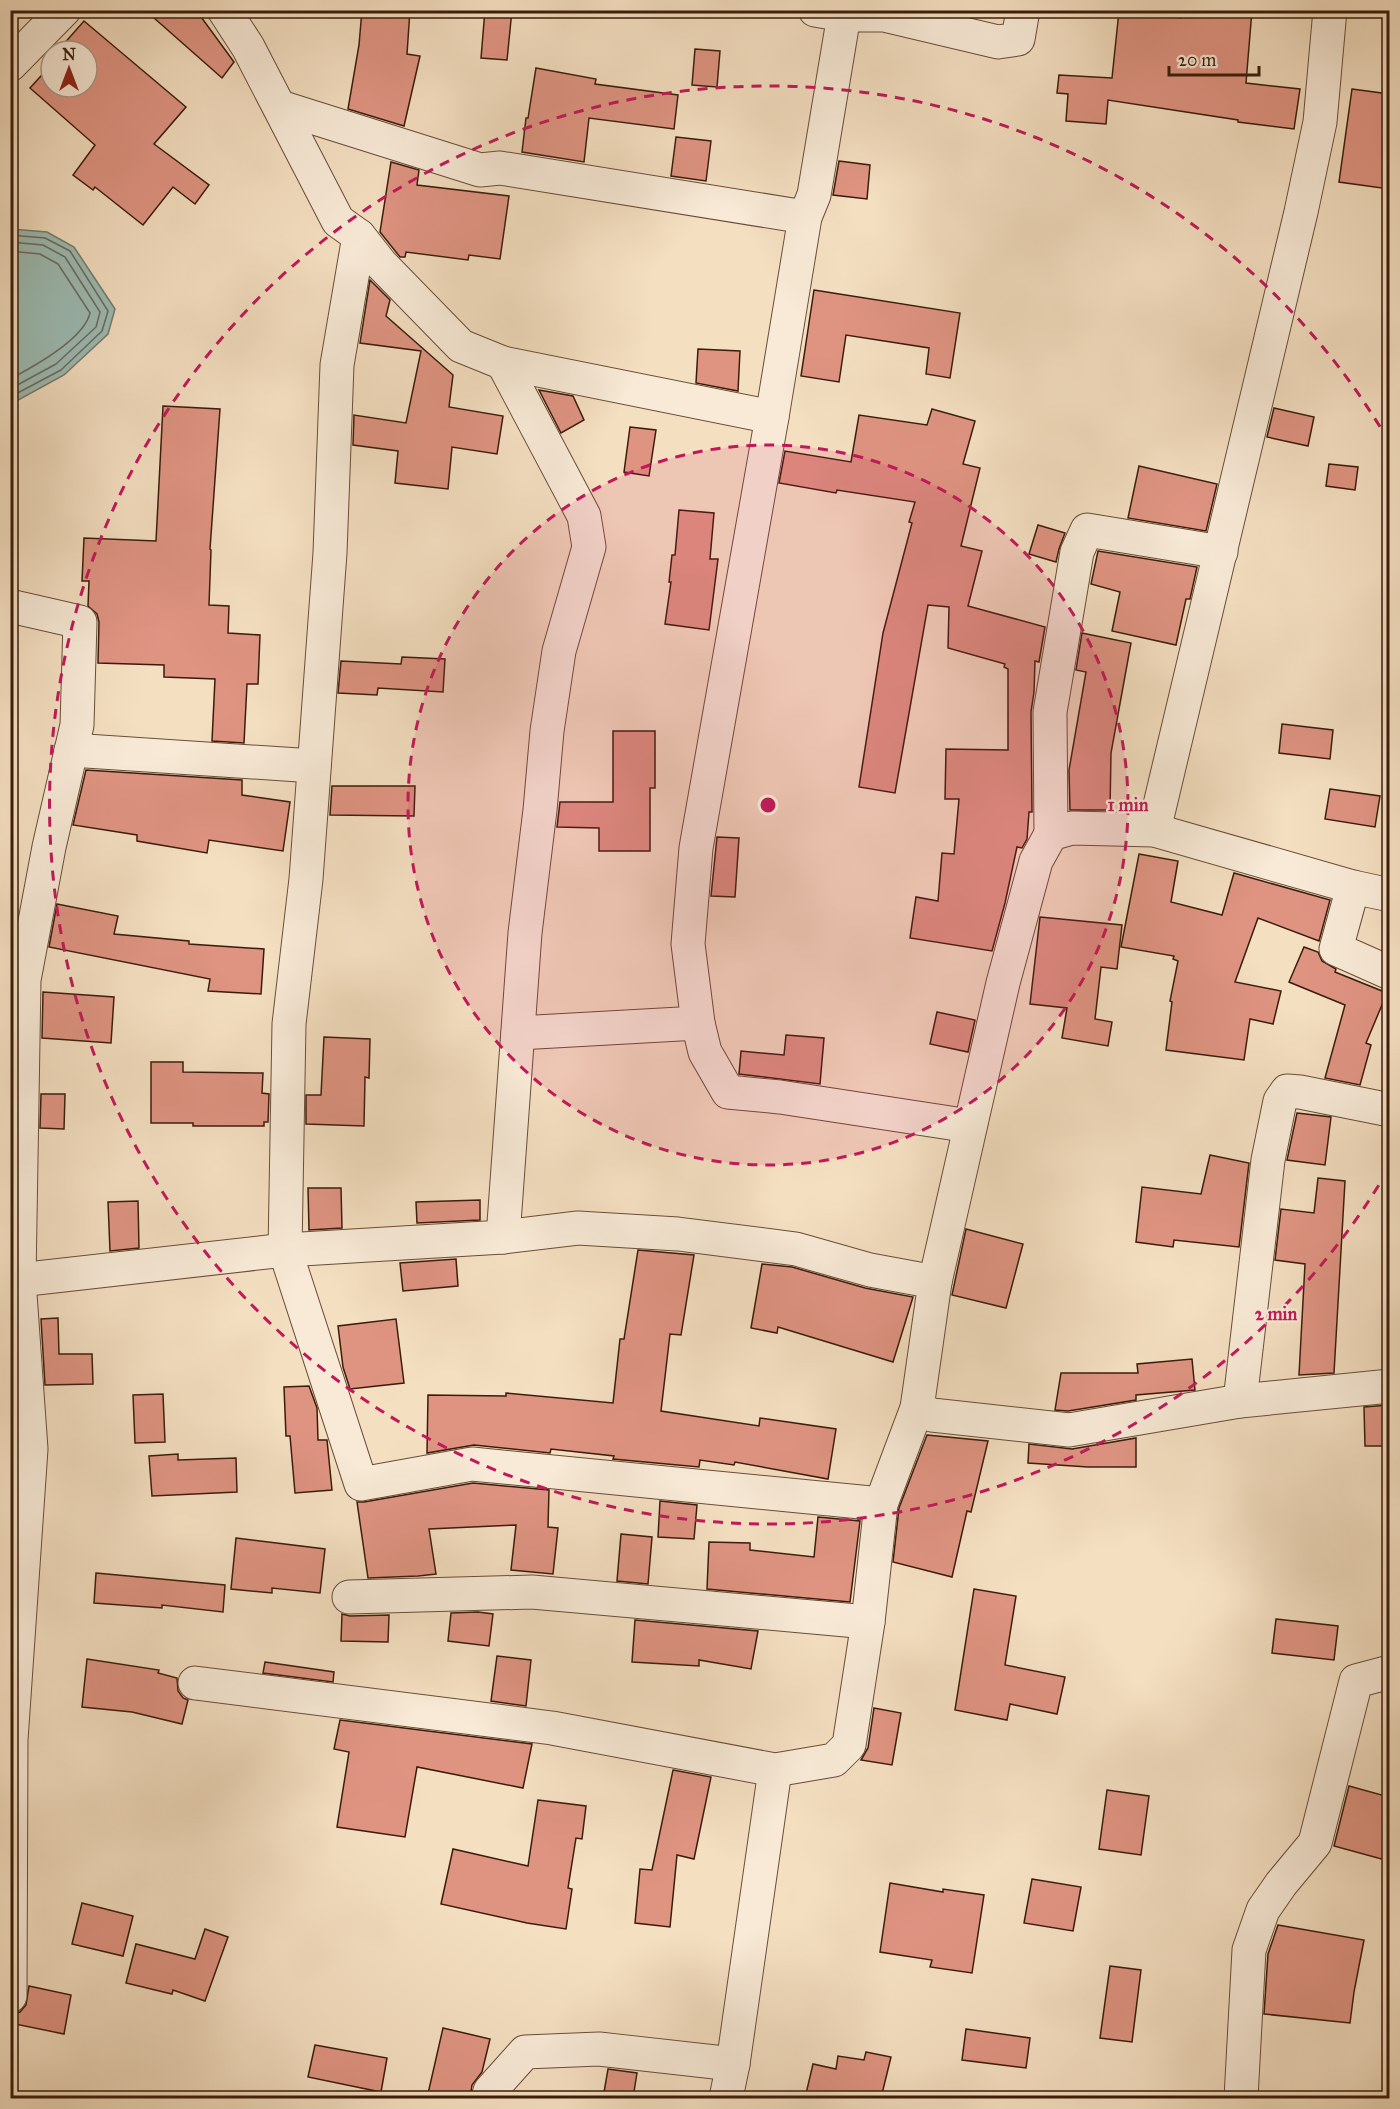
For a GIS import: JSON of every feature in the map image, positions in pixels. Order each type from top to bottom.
[{"type":"street","points":[[10,65],[64,10]]},
{"type":"street","points":[[224,10],[248,47],[338,220],[359,237],[381,264],[461,346],[502,363],[772,417]]},
{"type":"street","points":[[970,1126],[780,1097],[728,1092],[705,1052],[698,1023],[688,944],[696,848],[805,217],[814,195],[830,13],[884,15],[998,42],[1018,39],[1023,10]]},
{"type":"street","points":[[1154,830],[1318,133],[1330,10]]},
{"type":"street","points":[[280,107],[480,170],[500,168],[805,217]]},
{"type":"street","points":[[359,237],[337,365],[330,552],[306,879],[289,1024],[285,1250],[361,1484],[472,1464],[881,1504]]},
{"type":"street","points":[[502,363],[584,516],[589,547],[559,651],[547,731],[525,933],[503,1237]]},
{"type":"street","points":[[195,1683],[552,1728],[775,1770],[834,1760],[849,1745],[868,1622],[881,1504],[917,1408],[934,1282],[1003,983],[1036,861],[1052,834],[1050,712],[1077,552],[1087,530],[1221,552]]},
{"type":"street","points":[[10,606],[80,622],[76,725],[49,847],[24,980],[15,1280],[31,1449],[11,1740],[10,1996]]},
{"type":"street","points":[[71,750],[314,766]]},
{"type":"street","points":[[1052,834],[1072,828],[1154,830],[1353,887],[1389,895]]},
{"type":"street","points":[[1353,887],[1336,949],[1389,973]]},
{"type":"street","points":[[518,1033],[698,1023]]},
{"type":"street","points":[[1240,1401],[1268,1160],[1280,1101],[1287,1091],[1300,1092],[1389,1110]]},
{"type":"street","points":[[15,1280],[285,1250],[503,1237],[578,1228],[678,1234],[796,1249],[870,1270],[934,1282]]},
{"type":"street","points":[[917,1408],[932,1416],[1069,1430],[1240,1401],[1389,1386]]},
{"type":"street","points":[[349,1597],[532,1592],[868,1622]]},
{"type":"street","points":[[1240,2098],[1249,1950],[1263,1910],[1281,1884],[1315,1844],[1356,1681],[1389,1672]]},
{"type":"street","points":[[726,2098],[733,2064],[775,1770]]},
{"type":"street","points":[[488,2098],[490,2091],[525,2052],[599,2049],[733,2064]]},
{"type":"water","points":[[11,229],[47,232],[74,247],[115,309],[108,334],[64,375],[11,404]]},
{"type":"building","points":[[145,10],[196,10],[234,62],[222,78]]},
{"type":"building","points":[[362,10],[410,10],[407,54],[420,56],[404,126],[348,109],[359,45]]},
{"type":"building","points":[[485,10],[512,10],[507,60],[481,58]]},
{"type":"building","points":[[1181,10],[1252,10],[1246,83],[1300,89],[1294,129],[1108,100],[1106,124],[1066,121],[1068,94],[1057,93],[1059,75],[1112,78],[1119,11],[1181,18]]},
{"type":"building","points":[[84,21],[186,107],[154,144],[209,185],[195,204],[173,187],[143,225],[95,187],[93,190],[73,175],[95,145],[43,99],[99,99],[99,39],[68,39]]},
{"type":"building","points":[[695,49],[720,51],[717,87],[692,85]]},
{"type":"building","points":[[536,68],[596,79],[595,84],[678,95],[674,129],[589,118],[584,162],[522,152]]},
{"type":"building","points":[[39,78],[39,96],[30,88]]},
{"type":"building","points":[[1352,89],[1389,94],[1389,189],[1339,182]]},
{"type":"building","points":[[676,137],[711,141],[706,181],[671,176]]},
{"type":"building","points":[[839,161],[870,165],[867,199],[833,195]]},
{"type":"building","points":[[391,162],[419,170],[417,185],[509,196],[500,259],[469,255],[468,260],[406,252],[405,257],[400,257],[380,232]]},
{"type":"building","points":[[370,280],[390,300],[386,316],[453,375],[449,407],[503,416],[497,454],[452,447],[448,489],[395,483],[398,451],[353,445],[354,415],[406,423],[421,351],[360,343]]},
{"type":"building","points":[[814,290],[960,313],[950,378],[926,374],[929,348],[846,335],[839,382],[801,376]]},
{"type":"building","points":[[698,349],[740,351],[738,391],[696,383]]},
{"type":"building","points":[[539,390],[573,396],[584,420],[561,433]]},
{"type":"building","points":[[163,406],[220,409],[210,549],[209,605],[229,606],[228,633],[260,635],[258,684],[247,684],[244,743],[212,741],[215,679],[164,677],[164,665],[98,663],[99,622],[97,614],[88,606],[89,581],[82,581],[84,538],[156,541]]},
{"type":"building","points":[[1274,408],[1314,417],[1308,446],[1267,437]]},
{"type":"building","points":[[932,409],[975,421],[963,464],[980,468],[961,546],[982,551],[968,606],[1045,627],[1039,662],[1035,661],[1031,712],[1032,812],[1029,812],[1027,839],[1022,848],[1017,847],[992,951],[910,938],[916,897],[938,901],[942,853],[954,854],[959,799],[945,799],[946,749],[1008,750],[1008,669],[1004,667],[1005,664],[948,648],[949,607],[928,605],[895,793],[859,787],[883,633],[912,523],[909,522],[915,502],[837,490],[836,493],[779,483],[785,451],[851,462],[859,415],[927,425]]},
{"type":"building","points":[[630,427],[656,430],[649,476],[624,472]]},
{"type":"building","points":[[1329,464],[1358,467],[1355,490],[1326,486]]},
{"type":"building","points":[[1139,466],[1217,484],[1206,531],[1128,518]]},
{"type":"building","points":[[679,510],[714,513],[710,559],[718,559],[709,630],[665,624]]},
{"type":"building","points":[[1038,525],[1065,533],[1056,562],[1029,554]]},
{"type":"building","points":[[1098,551],[1197,567],[1190,599],[1186,599],[1176,645],[1112,631],[1120,592],[1091,584]]},
{"type":"building","points":[[1082,633],[1131,643],[1111,753],[1110,810],[1070,810],[1069,770],[1086,672],[1076,670]]},
{"type":"building","points":[[402,657],[445,659],[443,692],[378,688],[377,695],[338,693],[341,661],[401,664]]},
{"type":"building","points":[[1282,724],[1333,730],[1330,759],[1279,753]]},
{"type":"building","points":[[613,731],[655,731],[655,788],[650,788],[650,851],[599,851],[599,828],[557,827],[560,802],[613,802]]},
{"type":"building","points":[[86,770],[242,780],[242,795],[290,802],[283,851],[209,840],[207,853],[137,841],[137,835],[73,825]]},
{"type":"building","points":[[332,786],[415,786],[414,816],[330,815]]},
{"type":"building","points":[[1330,789],[1380,796],[1375,827],[1325,819]]},
{"type":"building","points":[[717,837],[739,838],[735,897],[711,896]]},
{"type":"building","points":[[1139,854],[1178,861],[1171,902],[1222,915],[1234,873],[1330,900],[1319,941],[1258,918],[1235,982],[1281,991],[1273,1024],[1250,1019],[1244,1060],[1166,1050],[1172,1002],[1170,1001],[1178,961],[1173,959],[1174,956],[1121,947]]},
{"type":"building","points":[[57,904],[118,916],[114,934],[189,941],[189,944],[264,949],[261,994],[208,991],[210,979],[49,947]]},
{"type":"building","points":[[1040,917],[1122,925],[1117,969],[1101,967],[1095,1019],[1112,1022],[1108,1046],[1062,1038],[1067,1008],[1030,1004]]},
{"type":"building","points":[[1304,947],[1318,952],[1322,961],[1336,969],[1335,972],[1387,993],[1366,1043],[1371,1045],[1360,1085],[1325,1078],[1345,1005],[1289,982]]},
{"type":"building","points":[[43,992],[114,997],[111,1043],[42,1038]]},
{"type":"building","points":[[937,1012],[975,1020],[968,1052],[930,1044]]},
{"type":"building","points":[[786,1035],[824,1038],[820,1084],[739,1074],[741,1051],[784,1055]]},
{"type":"building","points":[[324,1037],[370,1039],[369,1078],[365,1077],[364,1126],[306,1124],[306,1095],[321,1095]]},
{"type":"building","points":[[151,1062],[183,1062],[183,1072],[263,1073],[262,1093],[269,1094],[268,1122],[264,1122],[264,1126],[193,1126],[193,1123],[151,1123]]},
{"type":"building","points":[[41,1094],[65,1094],[64,1129],[40,1128]]},
{"type":"building","points":[[1297,1113],[1331,1117],[1325,1165],[1287,1160]]},
{"type":"building","points":[[1210,1155],[1249,1163],[1239,1247],[1174,1240],[1173,1247],[1136,1242],[1142,1187],[1201,1194]]},
{"type":"building","points":[[1318,1178],[1345,1181],[1334,1373],[1299,1375],[1305,1264],[1275,1260],[1281,1209],[1314,1213]]},
{"type":"building","points":[[308,1188],[341,1188],[342,1228],[309,1230]]},
{"type":"building","points":[[480,1200],[480,1220],[417,1223],[416,1202]]},
{"type":"building","points":[[138,1201],[139,1248],[110,1251],[108,1202]]},
{"type":"building","points":[[966,1229],[1023,1244],[1006,1308],[952,1295]]},
{"type":"building","points":[[638,1250],[694,1255],[681,1335],[670,1334],[661,1411],[759,1426],[760,1418],[836,1429],[828,1479],[735,1462],[734,1465],[700,1460],[699,1467],[613,1459],[614,1456],[551,1449],[550,1453],[474,1445],[427,1453],[428,1395],[506,1396],[506,1393],[613,1403],[620,1339],[624,1339]]},
{"type":"building","points":[[456,1259],[458,1286],[403,1291],[400,1263]]},
{"type":"building","points":[[762,1264],[792,1267],[865,1288],[913,1297],[893,1362],[778,1327],[777,1333],[751,1328]]},
{"type":"building","points":[[58,1318],[59,1354],[92,1354],[93,1384],[45,1385],[41,1319]]},
{"type":"building","points":[[396,1319],[404,1383],[350,1389],[343,1367],[338,1326]]},
{"type":"building","points":[[1192,1359],[1195,1390],[1136,1395],[1136,1400],[1068,1411],[1055,1410],[1061,1373],[1138,1373],[1137,1364]]},
{"type":"building","points":[[309,1386],[317,1408],[318,1440],[327,1440],[332,1490],[295,1493],[290,1436],[286,1436],[284,1387]]},
{"type":"building","points":[[163,1394],[165,1442],[135,1443],[133,1395]]},
{"type":"building","points":[[1389,1405],[1389,1446],[1365,1446],[1364,1407]]},
{"type":"building","points":[[927,1435],[988,1441],[971,1512],[967,1511],[952,1577],[893,1562],[899,1508]]},
{"type":"building","points":[[1136,1438],[1136,1467],[1028,1463],[1029,1444],[1072,1449]]},
{"type":"building","points":[[178,1454],[178,1460],[236,1458],[237,1492],[152,1496],[149,1456]]},
{"type":"building","points":[[473,1483],[549,1490],[548,1527],[558,1528],[553,1574],[511,1570],[516,1525],[429,1529],[436,1574],[368,1578],[357,1502]]},
{"type":"building","points":[[660,1501],[697,1505],[694,1539],[658,1537]]},
{"type":"building","points":[[818,1517],[860,1521],[850,1602],[707,1589],[709,1542],[750,1543],[750,1550],[814,1557]]},
{"type":"building","points":[[621,1534],[652,1537],[648,1584],[617,1581]]},
{"type":"building","points":[[236,1538],[325,1549],[320,1593],[272,1588],[272,1593],[231,1589]]},
{"type":"building","points":[[96,1573],[225,1585],[223,1612],[162,1605],[162,1608],[94,1603]]},
{"type":"building","points":[[974,1589],[1016,1596],[1005,1665],[1065,1677],[1057,1714],[1010,1704],[1007,1720],[955,1710]]},
{"type":"building","points":[[451,1613],[493,1614],[489,1646],[448,1641]]},
{"type":"building","points":[[342,1614],[350,1616],[389,1615],[388,1642],[341,1641]]},
{"type":"building","points":[[1276,1619],[1338,1626],[1334,1660],[1272,1653]]},
{"type":"building","points":[[635,1620],[758,1631],[751,1669],[699,1660],[699,1666],[632,1662]]},
{"type":"building","points":[[497,1656],[531,1660],[526,1706],[491,1701]]},
{"type":"building","points":[[87,1659],[159,1670],[158,1673],[177,1678],[178,1691],[183,1698],[188,1700],[182,1724],[132,1712],[82,1707]]},
{"type":"building","points":[[265,1662],[334,1672],[333,1682],[263,1673]]},
{"type":"building","points":[[874,1708],[901,1713],[892,1765],[861,1760],[868,1748]]},
{"type":"building","points":[[340,1720],[532,1744],[523,1788],[417,1767],[405,1837],[337,1827],[349,1752],[334,1749]]},
{"type":"building","points":[[673,1770],[711,1777],[694,1859],[677,1855],[670,1927],[635,1923],[640,1869],[652,1870]]},
{"type":"building","points":[[1349,1786],[1389,1797],[1389,1861],[1334,1846]]},
{"type":"building","points":[[1107,1790],[1149,1796],[1141,1855],[1099,1849]]},
{"type":"building","points":[[538,1800],[586,1806],[582,1839],[576,1838],[568,1888],[572,1889],[566,1929],[441,1904],[453,1849],[528,1866]]},
{"type":"building","points":[[1032,1879],[1081,1887],[1073,1931],[1024,1923]]},
{"type":"building","points":[[890,1883],[943,1892],[943,1889],[984,1895],[972,1973],[930,1967],[932,1960],[880,1952]]},
{"type":"building","points":[[82,1903],[133,1916],[123,1956],[72,1944]]},
{"type":"building","points":[[1278,1925],[1364,1940],[1350,2023],[1264,2014],[1268,1954]]},
{"type":"building","points":[[205,1929],[228,1937],[205,2001],[173,1990],[172,1994],[126,1983],[136,1944],[195,1959]]},
{"type":"building","points":[[1110,1966],[1141,1970],[1132,2042],[1100,2038]]},
{"type":"building","points":[[29,1986],[71,1995],[64,2034],[10,2023],[11,2014],[20,2012],[26,2005]]},
{"type":"building","points":[[443,2028],[490,2039],[482,2072],[472,2085],[470,2098],[427,2098]]},
{"type":"building","points":[[966,2029],[1030,2038],[1026,2068],[962,2060]]},
{"type":"building","points":[[315,2045],[387,2058],[381,2092],[308,2077]]},
{"type":"building","points":[[866,2052],[891,2057],[881,2098],[805,2098],[813,2064],[836,2069],[838,2056],[864,2060]]},
{"type":"building","points":[[608,2069],[637,2073],[633,2098],[603,2098]]}]
